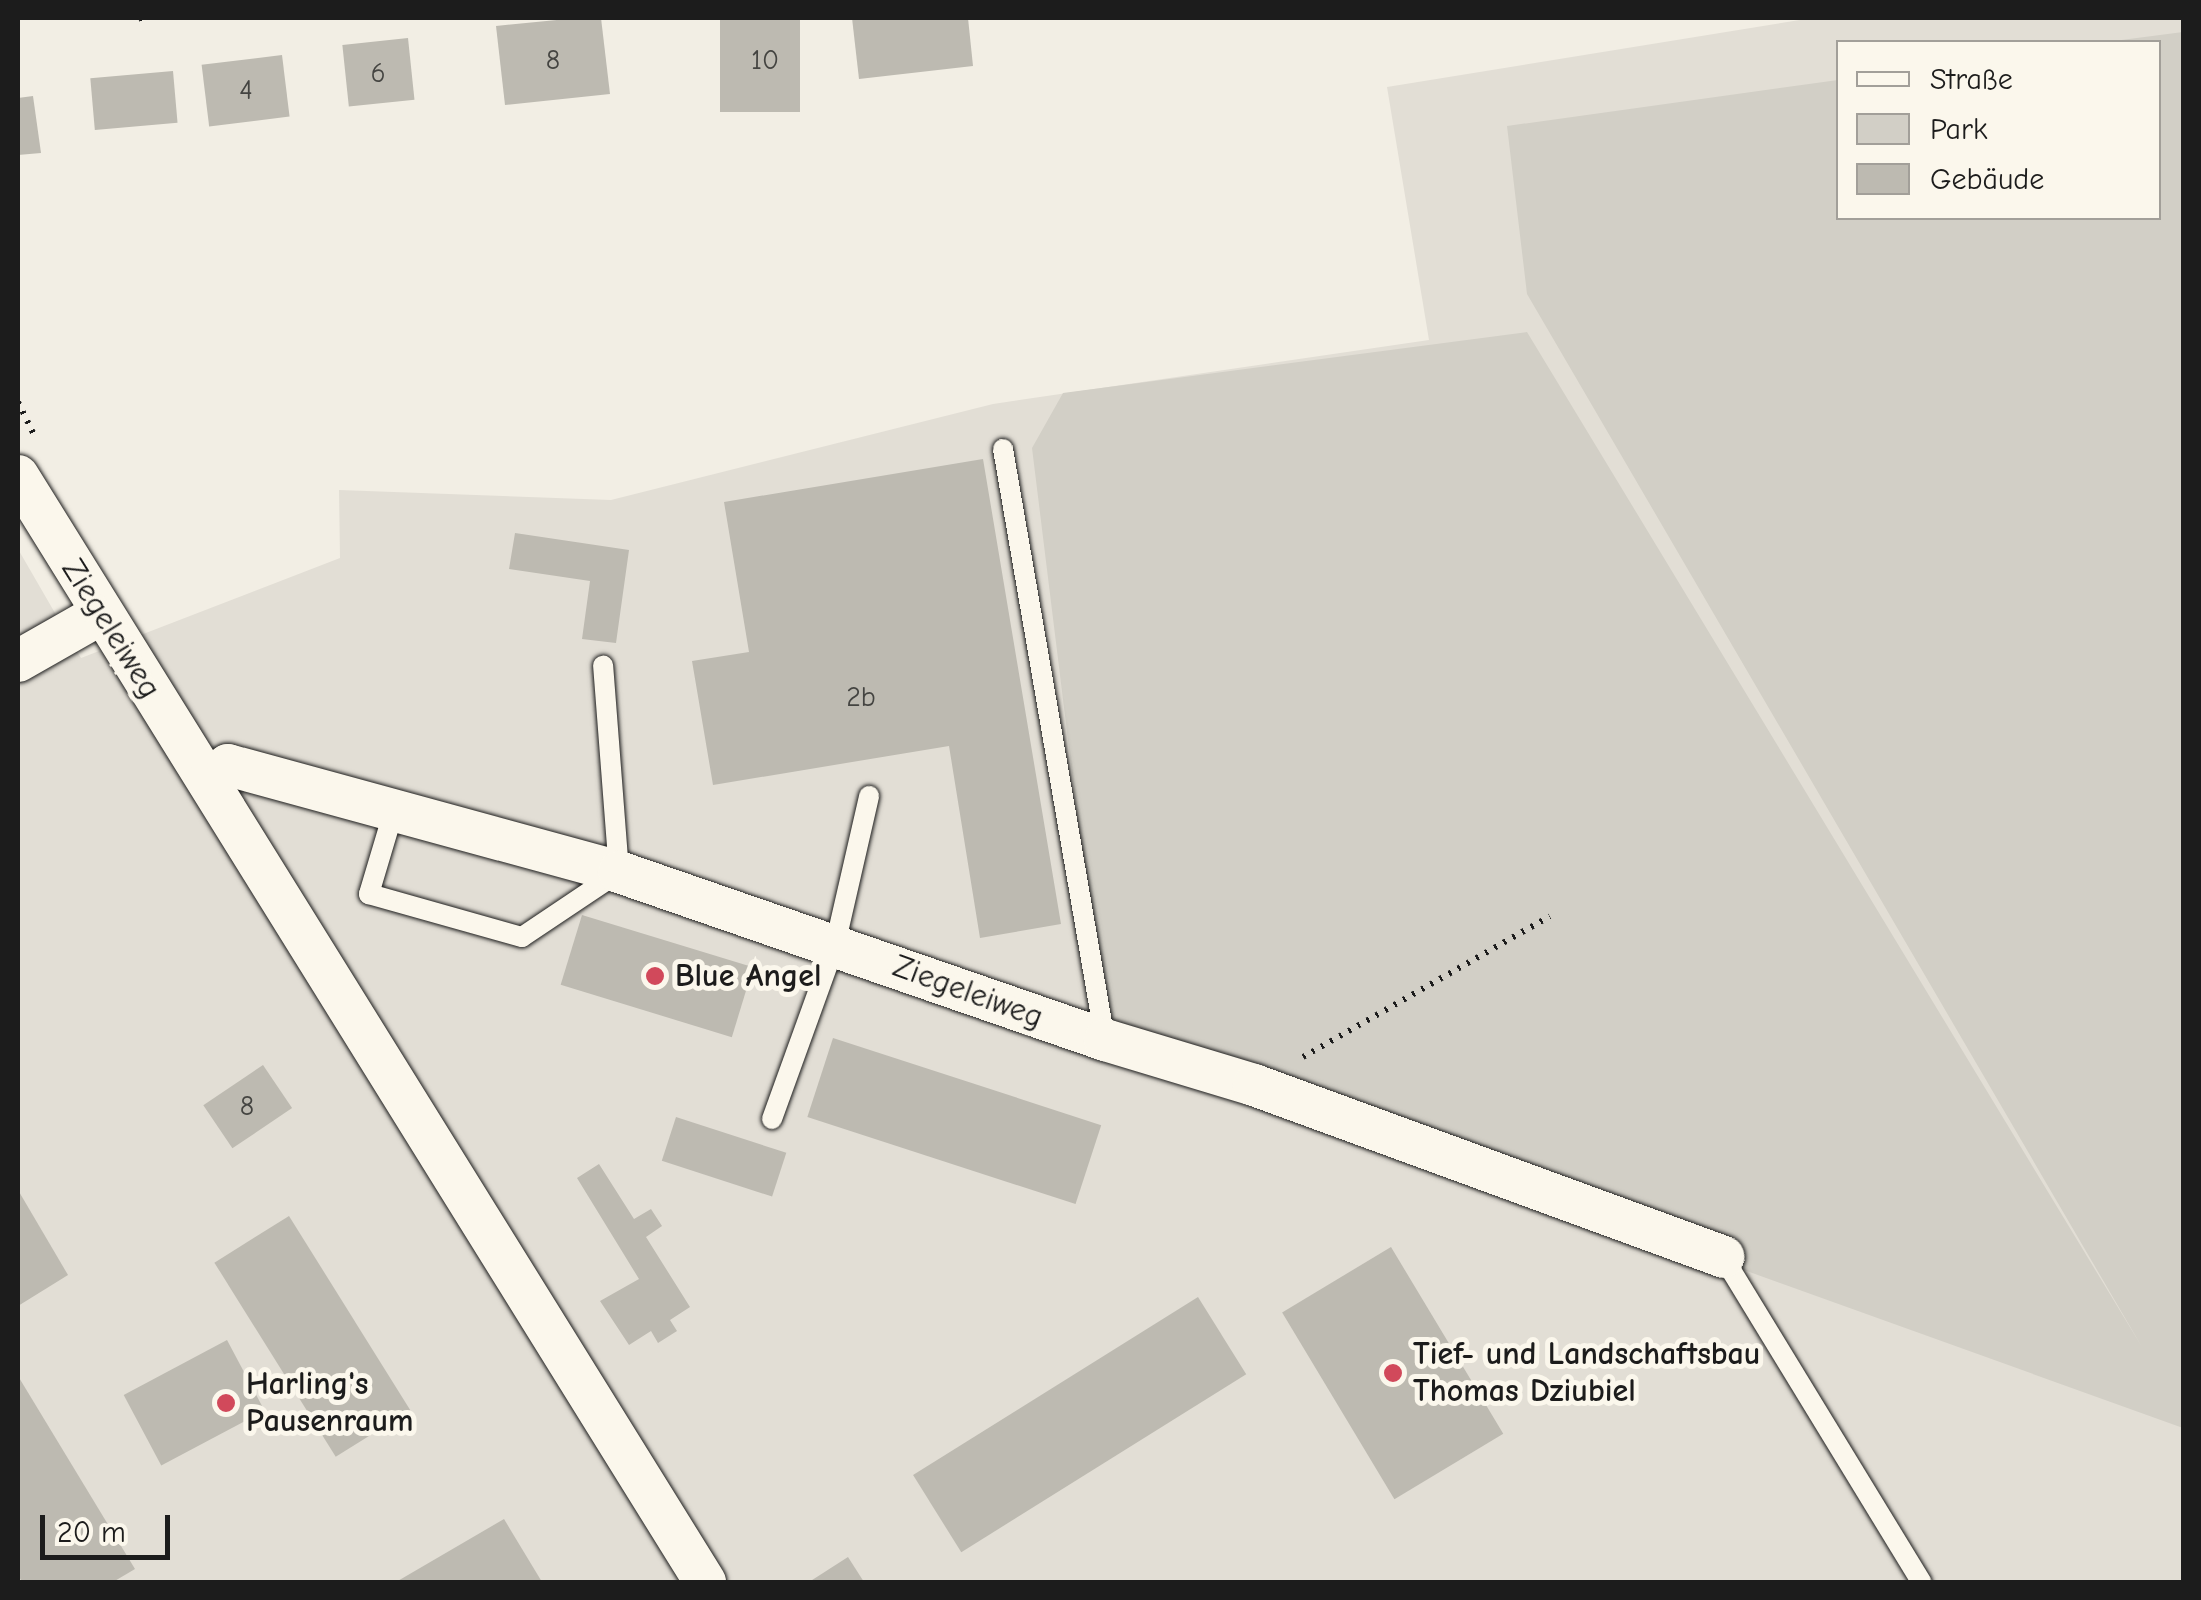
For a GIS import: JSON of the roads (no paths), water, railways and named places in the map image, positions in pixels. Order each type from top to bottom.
[{"type":"street","name":"Ziegeleiweg","points":[[18,476],[99,615],[208,780],[705,1582]]},
{"type":"street","points":[[18,661],[99,615]]},
{"type":"street","name":"Ziegeleiweg","points":[[208,780],[228,765],[618,872],[1105,1040],[1254,1085],[1722,1257]]},
{"type":"lane","points":[[1003,449],[1105,1040]]},
{"type":"lane","points":[[394,810],[369,894],[503,932],[522,937],[618,872],[603,666]]},
{"type":"lane","points":[[772,1119],[835,945],[870,796]]},
{"type":"lane","points":[[1722,1257],[1921,1582]]},
{"type":"place","name":"Blue Angel","points":[[655,976]]},
{"type":"place","name":"Tief- und Landschaftsbau Thomas Dziubiel","points":[[1393,1373]]},
{"type":"place","name":"Harling's Pausenraum","points":[[226,1403]]}]
